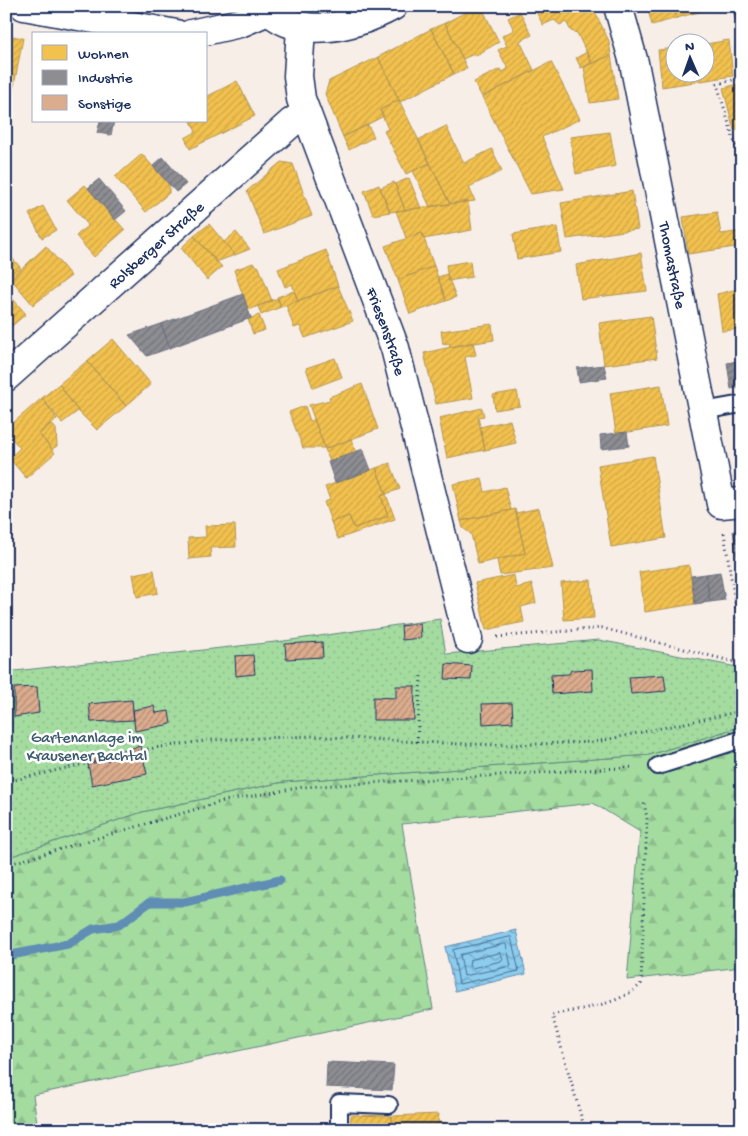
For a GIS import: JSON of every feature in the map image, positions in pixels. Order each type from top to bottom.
[{"type":"street","points":[[24,6],[165,32]]},
{"type":"street","points":[[200,32],[240,23],[266,8],[280,21],[301,28],[338,26],[379,14],[393,6]]},
{"type":"street","name":"Thomastraße","points":[[618,6],[634,63],[721,504],[742,502]]},
{"type":"street","name":"Friesenstraße","points":[[301,28],[298,76],[301,100],[395,348],[468,639]]},
{"type":"street","name":"Rolsberger Straße","points":[[6,377],[291,123],[306,113]]},
{"type":"lane","points":[[703,411],[742,404]]},
{"type":"lane","points":[[658,766],[742,739]]},
{"type":"lane","points":[[339,1130],[339,1103],[389,1104]]},
{"type":"path","points":[[737,47],[742,78],[717,84],[738,154],[742,153]]},
{"type":"path","points":[[723,528],[742,646]]},
{"type":"path","points":[[468,639],[602,628],[742,664]]},
{"type":"path","points":[[417,742],[421,676]]},
{"type":"path","points":[[6,782],[154,748],[211,740],[311,736],[510,745],[595,742],[742,711]]},
{"type":"path","points":[[6,865],[112,832],[224,801],[303,787],[658,766]]},
{"type":"path","points":[[585,1130],[552,1015],[617,1000],[632,992],[641,984],[647,818],[644,803]]},
{"type":"green space","name":"Gartenanlage im Krausener Bachtal","points":[[440,619],[446,654],[599,640],[742,668],[742,726],[649,755],[283,782],[142,812],[6,858],[6,672],[284,641]]},
{"type":"green space","points":[[742,726],[742,967],[627,980],[640,832],[593,803],[402,824],[433,1009],[33,1095],[38,1130],[6,1130],[6,858],[142,812],[283,782],[649,755]]},
{"type":"water","points":[[516,930],[526,974],[455,991],[445,947]]},
{"type":"building: Wohnen","points":[[477,6],[481,6],[499,42],[475,56],[474,54],[463,59],[445,23]]},
{"type":"building: Wohnen","points":[[533,6],[592,6],[609,41],[611,55],[592,64],[577,33],[571,31],[566,22],[560,25],[554,20],[543,25]]},
{"type":"building: Wohnen","points":[[647,6],[674,6],[677,18],[652,25]]},
{"type":"building: Wohnen","points":[[674,6],[720,6],[677,18]]},
{"type":"building: Wohnen","points":[[520,12],[532,35],[520,41],[534,70],[482,97],[474,82],[500,69],[502,72],[508,69],[498,50],[507,46],[502,36],[514,30],[508,18]]},
{"type":"building: Wohnen","points":[[445,23],[467,68],[454,74],[431,29]]},
{"type":"building: Wohnen","points":[[431,29],[454,74],[400,102],[378,57]]},
{"type":"building: Wohnen","points":[[6,35],[23,38],[8,118],[6,118]]},
{"type":"building: Wohnen","points":[[729,40],[733,76],[716,79],[716,42]]},
{"type":"building: Wohnen","points":[[666,49],[666,82],[694,82],[662,87],[658,50]]},
{"type":"building: Wohnen","points":[[587,52],[592,63],[581,68],[576,58]]},
{"type":"building: Wohnen","points":[[611,55],[618,99],[590,103],[584,67]]},
{"type":"building: Wohnen","points":[[378,57],[399,100],[380,110],[384,116],[343,137],[325,94],[329,81]]},
{"type":"building: Wohnen","points":[[551,62],[580,119],[542,137],[564,189],[531,194],[482,97]]},
{"type":"building: Wohnen","points":[[237,81],[255,116],[190,149],[185,138],[196,132],[191,122],[208,122],[208,96]]},
{"type":"building: Wohnen","points":[[742,83],[742,128],[734,130],[723,88]]},
{"type":"building: Wohnen","points":[[399,100],[430,163],[406,174],[384,131],[388,129],[380,110]]},
{"type":"building: Wohnen","points":[[368,125],[374,137],[349,150],[343,137]]},
{"type":"building: Wohnen","points":[[446,126],[464,163],[492,149],[502,171],[469,187],[475,201],[450,204],[418,140]]},
{"type":"building: Wohnen","points":[[610,132],[616,166],[576,174],[570,137]]},
{"type":"building: Wohnen","points":[[142,154],[169,185],[169,193],[146,212],[115,177]]},
{"type":"building: Wohnen","points":[[281,162],[293,164],[312,216],[264,234],[247,191]]},
{"type":"building: Wohnen","points":[[430,163],[450,204],[430,207],[413,171]]},
{"type":"building: Wohnen","points":[[409,178],[421,208],[405,210],[395,184]]},
{"type":"building: Wohnen","points":[[394,182],[405,210],[390,212],[380,188]]},
{"type":"building: Wohnen","points":[[85,185],[125,230],[94,257],[76,236],[88,225],[67,200]]},
{"type":"building: Wohnen","points":[[379,185],[390,212],[373,215],[364,191]]},
{"type":"building: Wohnen","points":[[632,191],[638,229],[567,239],[561,203]]},
{"type":"building: Wohnen","points":[[468,201],[472,230],[424,239],[422,233],[406,238],[396,211]]},
{"type":"building: Wohnen","points":[[43,206],[56,230],[42,238],[29,214]]},
{"type":"building: Wohnen","points":[[717,212],[721,234],[742,231],[742,246],[688,254],[683,217]]},
{"type":"building: Wohnen","points":[[209,224],[235,255],[216,262],[194,236]]},
{"type":"building: Wohnen","points":[[557,227],[561,252],[517,259],[513,234]]},
{"type":"building: Wohnen","points":[[236,232],[250,249],[235,255],[224,242]]},
{"type":"building: Wohnen","points":[[422,233],[434,266],[398,280],[385,246]]},
{"type":"building: Wohnen","points":[[194,236],[222,267],[207,280],[181,248]]},
{"type":"building: Wohnen","points":[[46,246],[71,276],[33,305],[11,279]]},
{"type":"building: Wohnen","points":[[326,250],[338,286],[298,301],[292,284],[285,287],[278,269]]},
{"type":"building: Wohnen","points":[[6,251],[21,268],[11,279],[6,274]]},
{"type":"building: Wohnen","points":[[641,253],[647,291],[581,299],[576,265]]},
{"type":"building: Wohnen","points":[[470,261],[472,277],[448,281],[446,265]]},
{"type":"building: Wohnen","points":[[253,263],[259,267],[272,301],[248,310],[234,270]]},
{"type":"building: Wohnen","points":[[434,266],[446,301],[410,314],[398,280]]},
{"type":"building: Wohnen","points":[[447,274],[456,297],[446,301],[438,277]]},
{"type":"building: Wohnen","points":[[338,286],[353,321],[305,338],[300,326],[294,328],[286,305]]},
{"type":"building: Wohnen","points":[[742,288],[742,329],[722,331],[717,294]]},
{"type":"building: Wohnen","points":[[6,291],[26,314],[6,331]]},
{"type":"building: Wohnen","points":[[294,291],[298,301],[281,307],[277,297]]},
{"type":"building: Wohnen","points":[[278,298],[281,307],[261,315],[258,306]]},
{"type":"building: Wohnen","points":[[259,315],[265,330],[253,334],[248,319]]},
{"type":"building: Wohnen","points":[[651,316],[657,358],[604,365],[599,323]]},
{"type":"building: Wohnen","points":[[492,324],[494,340],[450,347],[449,343],[443,344],[441,331]]},
{"type":"building: Wohnen","points":[[113,339],[151,384],[126,406],[87,361]]},
{"type":"building: Wohnen","points":[[473,342],[476,355],[465,357],[473,398],[436,404],[424,353]]},
{"type":"building: Wohnen","points":[[335,358],[342,377],[313,388],[306,368]]},
{"type":"building: Wohnen","points":[[87,361],[126,406],[97,430],[78,411],[59,384]]},
{"type":"building: Wohnen","points":[[59,384],[78,411],[62,423],[42,398]]},
{"type":"building: Wohnen","points":[[362,384],[378,429],[325,449],[309,405],[330,400],[329,397]]},
{"type":"building: Wohnen","points":[[661,385],[667,426],[616,434],[610,393]]},
{"type":"building: Wohnen","points":[[517,391],[520,406],[495,410],[493,395]]},
{"type":"building: Wohnen","points":[[42,398],[57,419],[39,434],[55,453],[26,478],[9,458],[20,448],[6,432],[6,429]]},
{"type":"building: Wohnen","points":[[305,406],[310,421],[314,419],[325,448],[303,448],[289,412]]},
{"type":"building: Wohnen","points":[[482,408],[484,416],[478,417],[485,450],[447,458],[439,418]]},
{"type":"building: Wohnen","points":[[510,420],[516,443],[485,450],[480,427]]},
{"type":"building: Wohnen","points":[[51,423],[56,429],[57,446],[52,449],[39,434]]},
{"type":"building: Wohnen","points":[[351,439],[356,452],[330,462],[325,449]]},
{"type":"building: Wohnen","points":[[653,456],[666,538],[611,547],[598,465]]},
{"type":"building: Wohnen","points":[[390,463],[400,489],[386,494],[376,468]]},
{"type":"building: Wohnen","points":[[376,468],[386,494],[381,496],[388,516],[354,528],[349,516],[331,522],[324,502],[330,500],[325,487]]},
{"type":"building: Wohnen","points":[[482,478],[485,492],[505,487],[511,510],[461,521],[453,484]]},
{"type":"building: Wohnen","points":[[386,494],[395,519],[338,539],[331,522],[349,516],[354,528],[388,516],[381,496]]},
{"type":"building: Wohnen","points":[[539,508],[553,568],[500,575],[497,560],[525,553],[516,513]]},
{"type":"building: Wohnen","points":[[515,509],[525,553],[478,564],[471,534],[463,528],[461,521]]},
{"type":"building: Wohnen","points":[[235,525],[236,547],[210,548],[211,557],[189,559],[188,538],[206,537],[205,526]]},
{"type":"building: Wohnen","points":[[689,565],[695,604],[645,612],[639,572]]},
{"type":"building: Wohnen","points":[[154,570],[158,593],[137,597],[133,574]]},
{"type":"building: Wohnen","points":[[514,575],[516,588],[532,584],[536,603],[521,607],[524,622],[486,630],[475,583]]},
{"type":"building: Wohnen","points":[[591,580],[594,618],[564,620],[561,583]]},
{"type":"building: Wohnen","points":[[439,1114],[437,1130],[392,1130],[392,1116]]},
{"type":"building: Wohnen","points":[[351,1115],[392,1116],[392,1130],[350,1130]]},
{"type":"building: Wohnen","points":[[438,1122],[446,1123],[446,1130],[437,1130]]},
{"type":"building: Industrie","points":[[732,6],[742,6],[742,27],[738,28]]},
{"type":"building: Industrie","points":[[100,122],[114,122],[111,135],[97,133]]},
{"type":"building: Industrie","points":[[163,157],[186,184],[176,192],[153,166]]},
{"type":"building: Industrie","points":[[99,179],[126,211],[115,220],[88,188]]},
{"type":"building: Industrie","points":[[243,294],[251,318],[170,348],[161,324]]},
{"type":"building: Industrie","points":[[161,324],[170,348],[147,356],[129,335]]},
{"type":"building: Industrie","points":[[742,360],[742,387],[731,389],[727,363]]},
{"type":"building: Industrie","points":[[604,365],[607,378],[579,382],[577,368]]},
{"type":"building: Industrie","points":[[627,432],[629,446],[601,449],[600,435]]},
{"type":"building: Industrie","points":[[363,449],[371,470],[335,483],[328,462]]},
{"type":"building: Industrie","points":[[742,530],[742,558],[737,559],[733,531]]},
{"type":"building: Industrie","points":[[720,572],[725,600],[710,602],[706,574]]},
{"type":"building: Industrie","points":[[706,574],[710,602],[695,604],[691,576]]},
{"type":"building: Industrie","points":[[327,1062],[394,1065],[392,1090],[326,1087]]},
{"type":"building: Sonstige","points":[[420,623],[421,638],[402,640],[401,626]]},
{"type":"building: Sonstige","points":[[322,642],[323,657],[286,659],[285,644]]},
{"type":"building: Sonstige","points":[[253,655],[255,674],[236,676],[235,656]]},
{"type":"building: Sonstige","points":[[446,664],[472,666],[471,680],[445,679]]},
{"type":"building: Sonstige","points":[[592,669],[593,691],[552,694],[551,675],[569,674],[571,670]]},
{"type":"building: Sonstige","points":[[664,675],[666,691],[631,694],[629,677]]},
{"type":"building: Sonstige","points":[[396,686],[415,686],[414,720],[373,720],[373,697],[396,698]]},
{"type":"building: Sonstige","points":[[37,687],[39,713],[14,717],[14,688]]},
{"type":"building: Sonstige","points":[[132,700],[134,720],[91,722],[89,704]]},
{"type":"building: Sonstige","points":[[512,703],[513,722],[483,724],[482,704]]},
{"type":"building: Sonstige","points":[[154,706],[156,713],[169,711],[171,724],[135,731],[133,710]]},
{"type":"building: Sonstige","points":[[141,746],[142,753],[88,764],[87,758]]},
{"type":"building: Sonstige","points":[[142,753],[147,774],[92,785],[88,764]]},
{"type":"waterway","points":[[6,956],[68,944],[93,929],[119,925],[150,902],[185,902],[280,880]]}]
